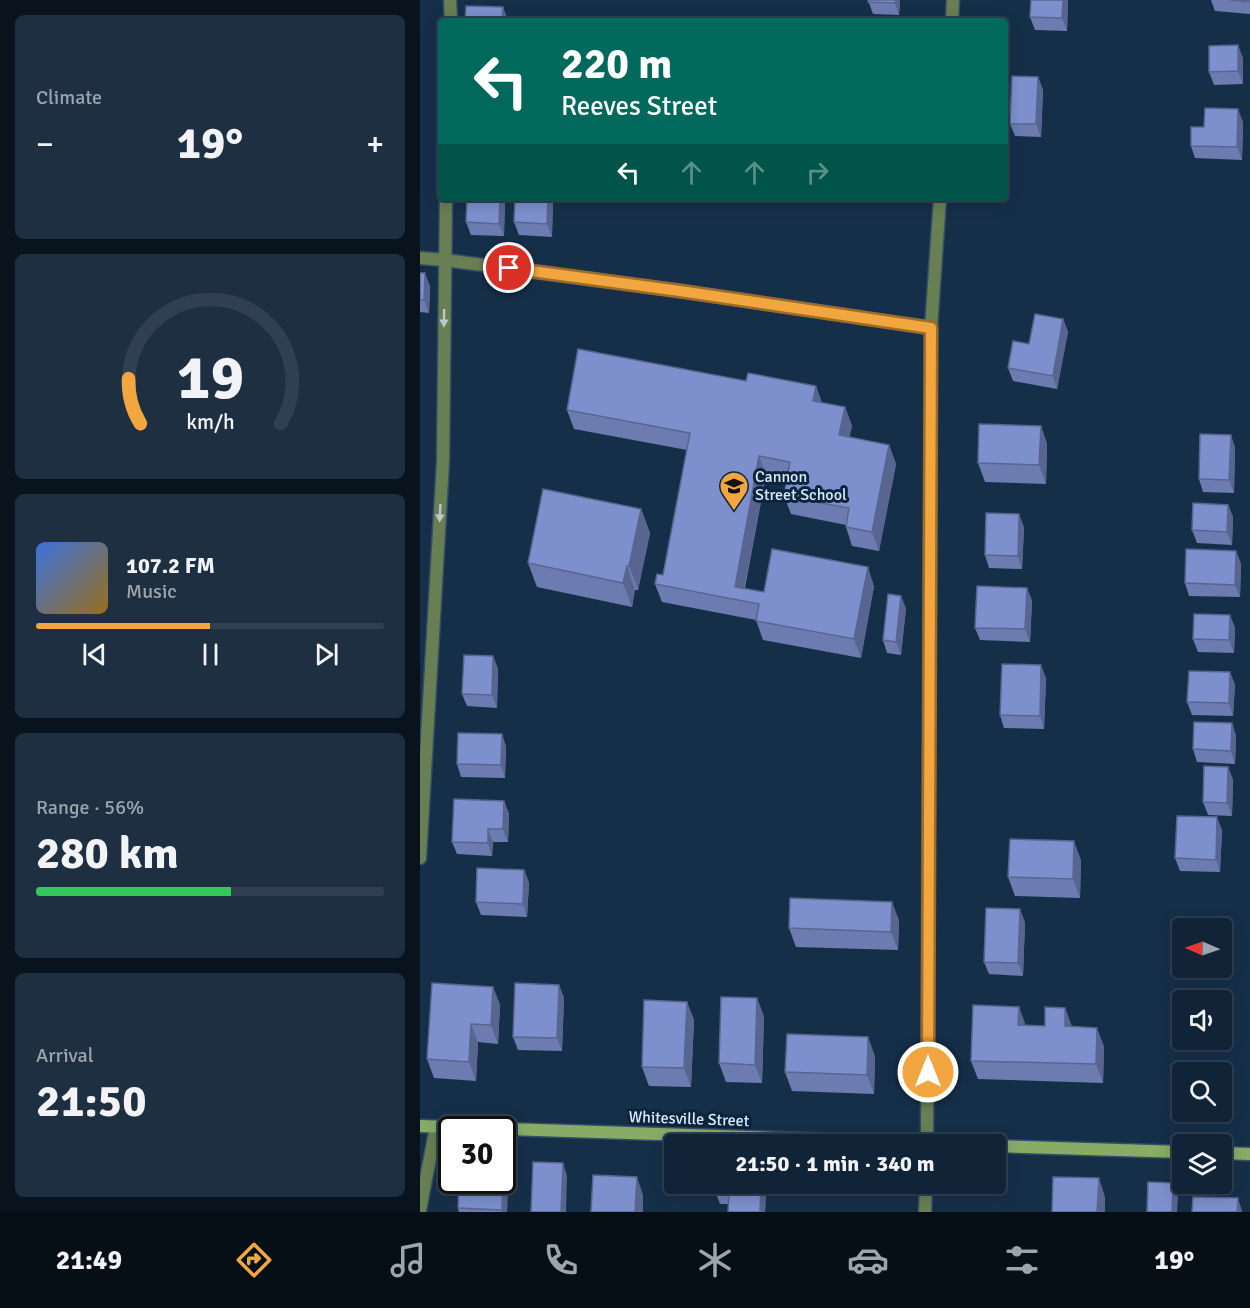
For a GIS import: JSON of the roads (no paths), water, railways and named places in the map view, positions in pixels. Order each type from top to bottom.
[{"type":"main road","name":"Whitesville Street","points":[[420,1126],[664,1135]]},
{"type":"main road","points":[[1006,1146],[1172,1152]]},
{"type":"main road","points":[[1232,1154],[1250,1154]]},
{"type":"street","points":[[450,0],[451,18]]},
{"type":"street","points":[[952,18],[953,0]]},
{"type":"street","points":[[420,858],[443,462],[446,201]]},
{"type":"street","points":[[927,1134],[931,328],[940,201]]},
{"type":"street","points":[[420,258],[680,291],[931,328]]},
{"type":"street","points":[[420,1210],[436,1127]]},
{"type":"street","points":[[925,1212],[926,1194]]},
{"type":"place","name":"Cannon Street School","points":[[734,512]]}]
